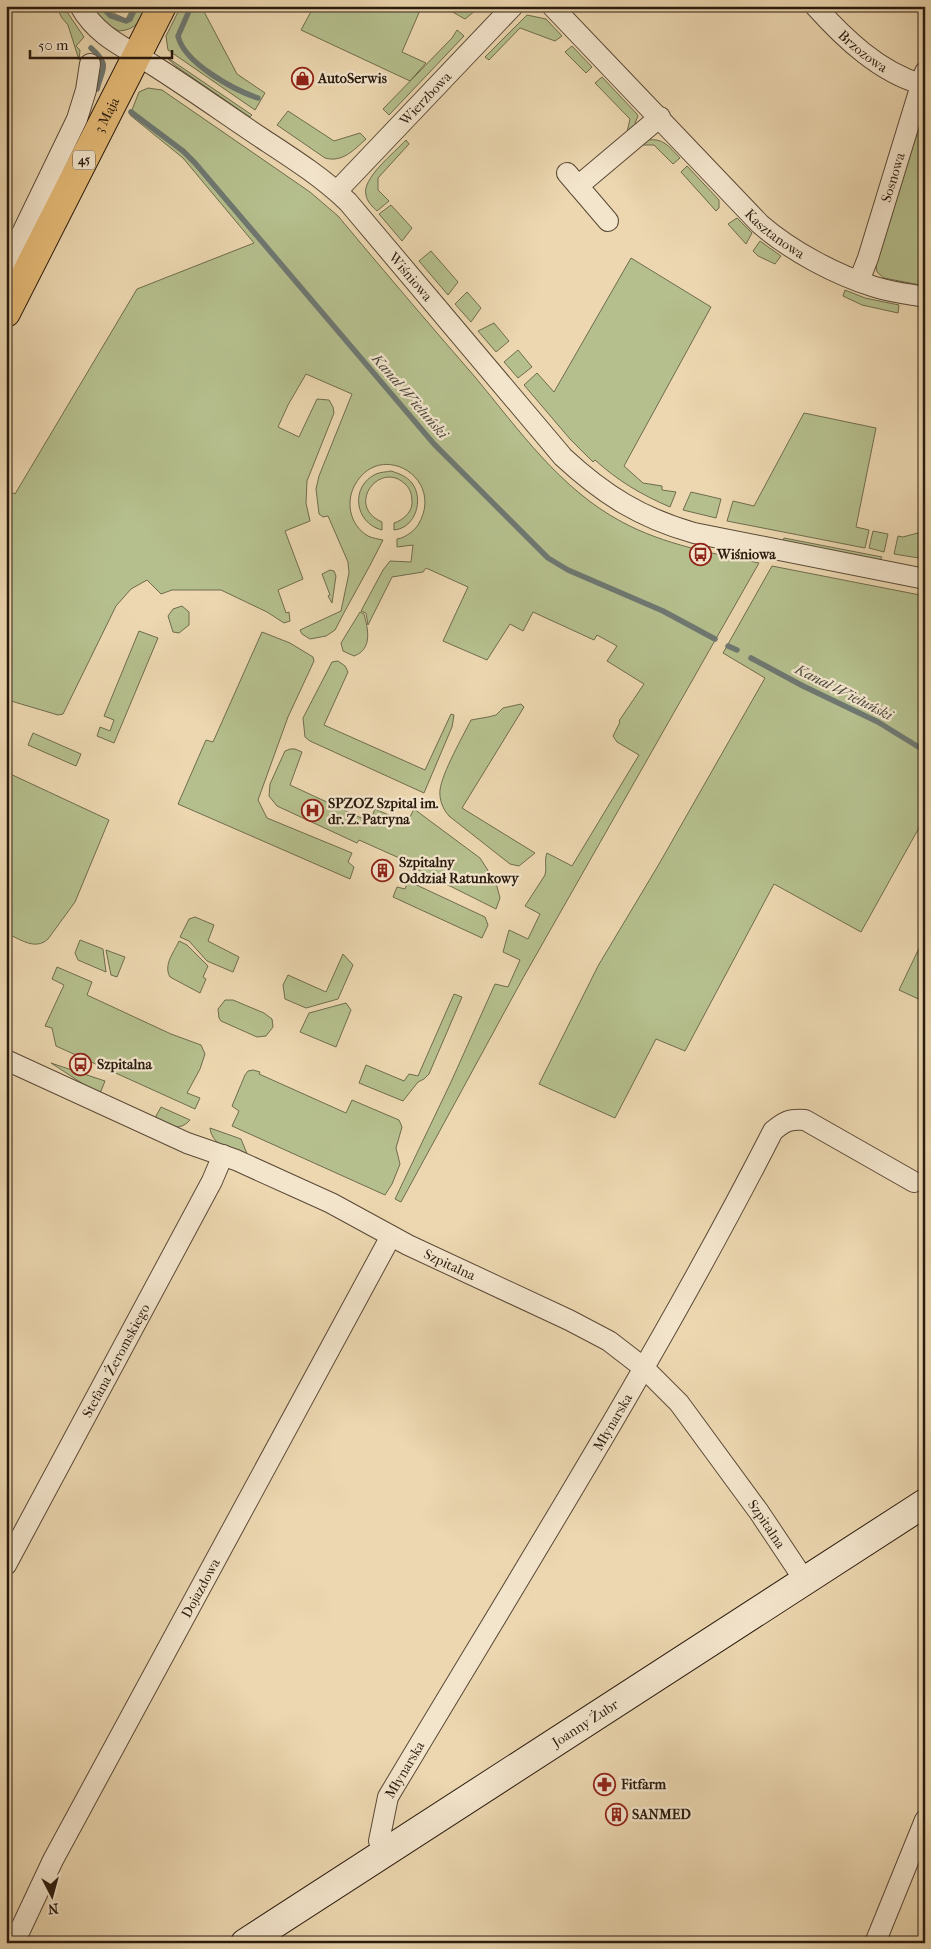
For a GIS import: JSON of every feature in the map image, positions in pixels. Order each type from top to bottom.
[{"type":"main road","name":"3 Maja","points":[[8,306],[162,6]]},
{"type":"street","name":"Wiśniowa","points":[[80,6],[99,30],[118,45],[152,64],[337,191],[563,457],[615,500],[646,516],[694,533],[925,579]]},
{"type":"street","name":"Wierzbowa","points":[[337,191],[512,6]]},
{"type":"street","name":"Kasztanowa","points":[[552,6],[773,235],[809,257],[859,282],[925,297]]},
{"type":"street","name":"Brzozowa","points":[[815,6],[853,44],[900,76],[923,78]]},
{"type":"street","name":"3 Maja","points":[[6,266],[77,119],[84,99],[90,64]]},
{"type":"street","name":"Sosnowa","points":[[859,282],[923,78]]},
{"type":"street","points":[[608,221],[573,180],[660,117]]},
{"type":"street","name":"Szpitalna","points":[[6,1060],[187,1143],[223,1155],[331,1203],[436,1259],[598,1335],[624,1351],[672,1395],[700,1430],[773,1532],[804,1581]]},
{"type":"street","name":"Młynarska","points":[[384,1852],[379,1841],[388,1797],[644,1368],[718,1236],[772,1132],[782,1123],[791,1119],[805,1120],[914,1182]]},
{"type":"street","name":"Stefana Żeromskiego","points":[[6,1565],[223,1155]]},
{"type":"street","name":"Dojazdowa","points":[[14,1943],[54,1860],[391,1236]]},
{"type":"street","name":"Joanny Żubr","points":[[245,1943],[925,1503]]},
{"type":"street","points":[[875,1943],[925,1820]]},
{"type":"green space","points":[[56,6],[63,6],[84,37],[76,46],[80,50],[79,60],[68,25]]},
{"type":"green space","points":[[92,6],[106,6],[113,13],[126,19],[133,6],[150,6],[134,26],[119,31],[105,23]]},
{"type":"green space","points":[[181,6],[201,6],[237,74],[265,93],[255,110],[168,50],[166,36]]},
{"type":"green space","points":[[314,6],[419,6],[421,8],[402,52],[426,63],[410,81],[301,30]]},
{"type":"green space","points":[[442,6],[481,6],[465,19]]},
{"type":"green space","points":[[527,15],[546,19],[562,36],[555,41],[520,28],[489,60],[485,57]]},
{"type":"green space","points":[[457,30],[464,36],[389,115],[383,109],[452,38]]},
{"type":"green space","points":[[572,46],[592,67],[586,73],[565,52]]},
{"type":"green space","points":[[167,58],[252,115],[250,117],[177,67]]},
{"type":"green space","points":[[602,77],[636,113],[638,116],[635,123],[638,127],[627,132],[630,119],[595,83]]},
{"type":"green space","points":[[148,88],[162,90],[310,192],[338,216],[524,437],[560,476],[579,493],[622,522],[655,537],[724,556],[759,563],[523,978],[401,1202],[395,1199],[495,984],[508,987],[520,960],[503,952],[509,930],[528,939],[540,914],[525,906],[545,875],[547,853],[572,866],[639,755],[617,742],[613,736],[619,721],[644,684],[607,661],[617,646],[597,635],[594,640],[533,612],[523,631],[510,624],[487,660],[443,641],[468,587],[426,568],[423,572],[392,577],[368,625],[366,613],[361,611],[383,570],[390,561],[411,562],[413,545],[397,547],[397,539],[412,532],[418,525],[424,508],[424,493],[418,480],[407,471],[394,465],[381,465],[367,471],[356,483],[353,490],[350,504],[353,519],[368,536],[383,540],[335,630],[326,636],[310,639],[302,634],[300,630],[341,611],[349,573],[348,562],[328,516],[323,517],[319,514],[316,489],[319,476],[352,394],[306,374],[278,427],[299,437],[317,399],[329,400],[334,413],[307,481],[306,503],[310,521],[285,531],[303,579],[278,590],[286,613],[289,612],[290,621],[284,623],[267,612],[221,590],[172,590],[161,594],[147,580],[131,589],[116,606],[63,714],[58,715],[11,701],[6,703],[6,489],[15,494],[137,289],[254,243],[183,158],[130,115],[139,92]]},
{"type":"green space","points":[[925,107],[925,286],[884,278],[877,272],[876,264]]},
{"type":"green space","points":[[288,111],[334,141],[360,133],[366,139],[342,157],[337,159],[325,158],[277,125]]},
{"type":"green space","points":[[647,137],[650,140],[663,142],[680,158],[673,164],[654,145],[640,145]]},
{"type":"green space","points":[[406,140],[409,144],[378,178],[378,190],[389,201],[377,211],[370,204],[366,195],[369,181],[380,166]]},
{"type":"green space","points":[[687,166],[719,200],[719,208],[716,211],[681,172]]},
{"type":"green space","points":[[391,205],[412,228],[402,241],[379,214]]},
{"type":"green space","points":[[737,218],[752,233],[746,244],[728,224]]},
{"type":"green space","points":[[760,241],[781,256],[775,264],[758,256],[753,251]]},
{"type":"green space","points":[[431,251],[458,282],[448,295],[419,261]]},
{"type":"green space","points":[[631,258],[711,307],[624,466],[643,483],[662,486],[662,490],[676,492],[670,507],[631,487],[612,475],[595,460],[593,462],[570,439],[524,385],[537,373],[554,392]]},
{"type":"green space","points":[[845,290],[865,298],[899,305],[898,313],[862,305],[843,296]]},
{"type":"green space","points":[[467,292],[481,308],[471,322],[455,304]]},
{"type":"green space","points":[[494,323],[509,341],[496,352],[478,331]]},
{"type":"green space","points":[[518,350],[532,367],[518,378],[504,362]]},
{"type":"green space","points":[[804,413],[876,428],[856,527],[869,530],[865,548],[727,521],[733,501],[754,506]]},
{"type":"green space","points":[[391,471],[403,476],[412,483],[417,497],[416,512],[408,524],[394,530],[394,523],[403,518],[410,510],[412,504],[411,492],[404,483],[394,478],[376,481],[366,497],[366,506],[371,515],[382,522],[382,530],[366,520],[361,512],[359,495],[362,487],[368,480],[378,473]]},
{"type":"green space","points":[[691,492],[721,499],[716,518],[683,510]]},
{"type":"green space","points":[[873,531],[888,534],[884,552],[869,548]]},
{"type":"green space","points":[[925,531],[925,559],[894,554],[898,536],[903,537]]},
{"type":"green space","points":[[784,538],[882,557],[880,560],[783,541]]},
{"type":"green space","points":[[772,566],[925,596],[925,817],[861,932],[774,884],[685,1051],[656,1039],[615,1118],[539,1084],[598,966],[659,864],[765,678],[723,653]]},
{"type":"green space","points":[[330,570],[334,571],[336,576],[332,603],[322,574]]},
{"type":"green space","points":[[182,606],[189,612],[189,625],[179,633],[173,632],[168,616],[173,609]]},
{"type":"green space","points":[[360,612],[364,614],[368,638],[364,649],[354,656],[343,651],[341,643]]},
{"type":"green space","points":[[139,631],[158,638],[114,743],[97,736],[100,727],[110,731],[114,720],[104,716]]},
{"type":"green space","points":[[262,632],[290,643],[313,657],[314,661],[288,717],[258,800],[267,818],[352,853],[348,862],[354,867],[350,879],[178,804],[206,740],[213,742]]},
{"type":"green space","points":[[338,661],[345,666],[348,672],[324,725],[425,770],[451,714],[454,715],[452,727],[424,793],[305,737],[303,718],[332,662]]},
{"type":"green space","points":[[521,704],[524,707],[462,808],[535,853],[519,866],[510,864],[449,816],[442,804],[440,790],[449,765],[471,720],[496,715],[503,708]]},
{"type":"green space","points":[[33,733],[81,754],[76,766],[28,745]]},
{"type":"green space","points":[[290,749],[302,752],[290,785],[370,822],[375,809],[407,823],[414,809],[480,858],[496,883],[500,898],[496,909],[414,868],[415,865],[359,840],[357,843],[277,806],[269,796],[270,784],[285,751]]},
{"type":"green space","points":[[6,772],[109,820],[75,902],[48,939],[38,944],[27,943],[6,933]]},
{"type":"green space","points":[[408,881],[485,917],[488,925],[482,938],[393,897],[397,887],[405,889]]},
{"type":"green space","points":[[195,917],[214,925],[208,941],[239,957],[233,972],[207,961],[189,941],[180,937],[189,919]]},
{"type":"green space","points":[[925,936],[925,1002],[899,990]]},
{"type":"green space","points":[[80,940],[103,949],[106,972],[78,960],[75,953]]},
{"type":"green space","points":[[179,941],[187,945],[208,966],[203,977],[206,979],[200,993],[170,977],[168,963]]},
{"type":"green space","points":[[106,950],[125,957],[117,977],[111,975]]},
{"type":"green space","points":[[343,954],[353,965],[338,999],[306,1008],[285,999],[283,985],[288,975],[326,992]]},
{"type":"green space","points":[[57,967],[92,982],[87,995],[171,1034],[201,1045],[205,1054],[200,1069],[187,1093],[200,1098],[195,1109],[56,1046],[52,1028],[45,1026],[64,985],[52,979]]},
{"type":"green space","points":[[454,994],[462,997],[429,1074],[418,1082],[403,1101],[359,1083],[366,1065],[404,1081],[409,1074],[418,1076]]},
{"type":"green space","points":[[225,1000],[233,1000],[264,1013],[272,1019],[273,1027],[266,1036],[257,1037],[221,1021],[218,1009]]},
{"type":"green space","points":[[346,1003],[351,1010],[336,1047],[300,1032],[309,1013]]},
{"type":"green space","points":[[51,1063],[105,1081],[101,1091],[97,1093]]},
{"type":"green space","points":[[253,1070],[346,1113],[352,1100],[399,1120],[402,1127],[396,1148],[400,1164],[392,1184],[385,1195],[232,1126],[239,1111],[232,1106],[245,1075],[248,1071]]},
{"type":"green space","points":[[161,1107],[190,1120],[178,1127],[158,1121],[156,1116]]},
{"type":"green space","points":[[210,1128],[241,1139],[248,1156],[219,1144],[215,1140]]},
{"type":"waterway","points":[[101,6],[111,16],[126,21],[130,19],[136,6]]},
{"type":"waterway","points":[[189,11],[178,36],[182,46],[190,56],[211,74],[236,89],[258,98]]},
{"type":"waterway","points":[[91,48],[103,63],[103,72],[97,89]]},
{"type":"waterway","name":"Kanał Wieluński","points":[[131,112],[183,151],[195,163],[434,444],[548,558],[568,570],[663,611],[715,639]]},
{"type":"waterway","name":"Kanał Wieluński","points":[[728,646],[737,650]]},
{"type":"waterway","name":"Kanał Wieluński","points":[[751,658],[803,686],[878,722],[925,751]]},
{"type":"place","name":"AutoSerwis","points":[[302,78]]},
{"type":"place","name":"Wiśniowa","points":[[701,554]]},
{"type":"place","name":"SPZOZ Szpital im. dr. Z. Patryna","points":[[312,811]]},
{"type":"place","name":"Szpitalny Oddział Ratunkowy","points":[[383,870]]},
{"type":"place","name":"Szpitalna","points":[[81,1064]]},
{"type":"place","name":"Fitfarm","points":[[605,1784]]},
{"type":"place","name":"SANMED","points":[[616,1814]]}]
